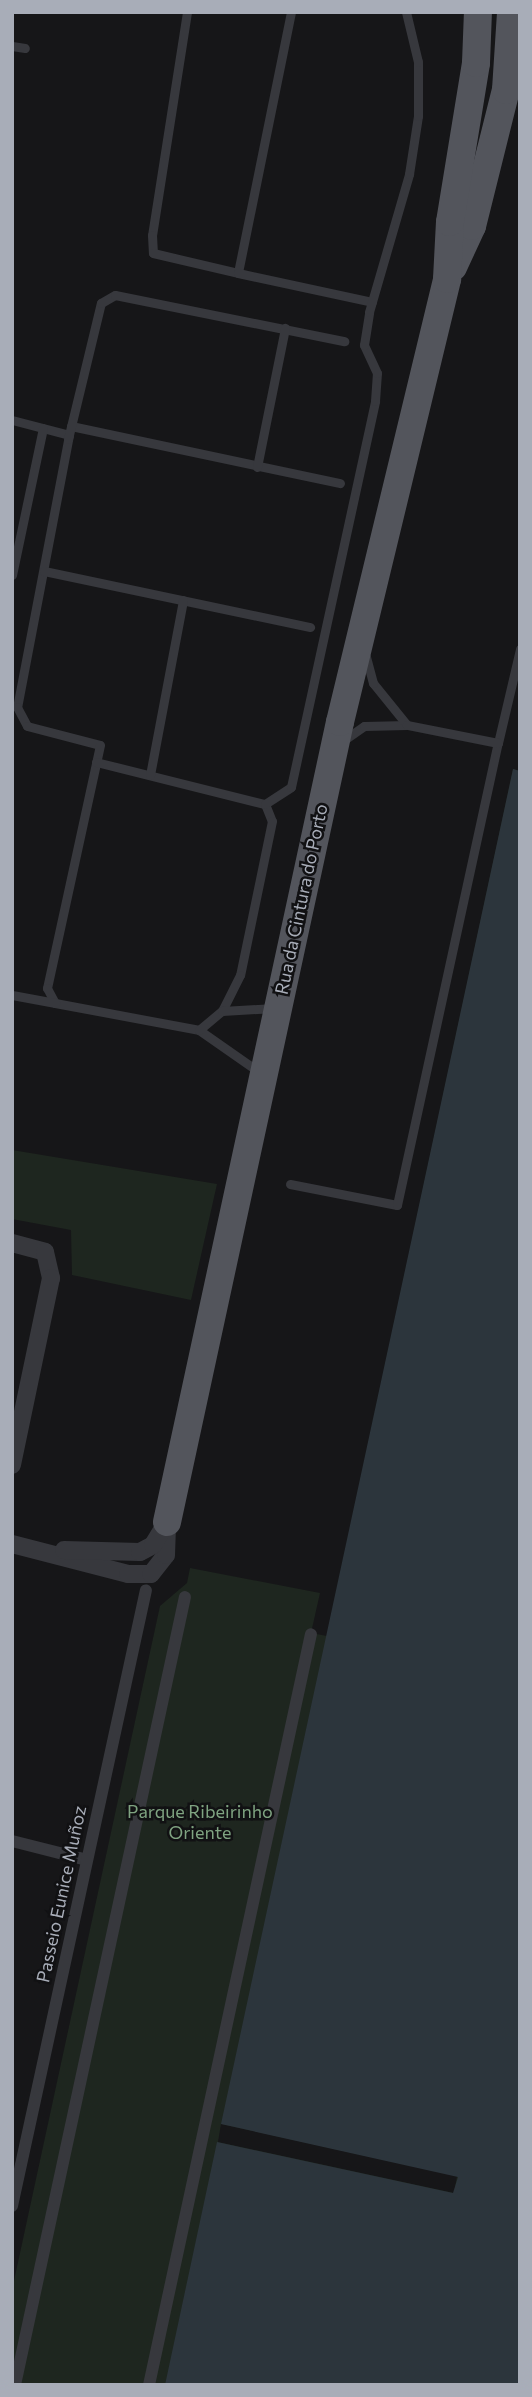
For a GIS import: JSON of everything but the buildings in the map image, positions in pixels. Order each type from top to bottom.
[{"type":"main road","points":[[447,279],[438,220],[460,12]]},
{"type":"main road","name":"Rua da Cintura do Porto","points":[[167,1522],[333,751],[447,279],[450,222],[471,108],[478,12]]},
{"type":"main road","points":[[486,157],[498,12]]},
{"type":"main road","points":[[486,157],[506,90],[511,12]]},
{"type":"main road","name":"Rua da Cintura do Porto","points":[[447,279],[472,226],[486,157]]},
{"type":"street","points":[[12,1243],[45,1252],[51,1271],[20,1391],[12,1465]]},
{"type":"street","points":[[21,1546],[128,1574],[151,1574],[166,1555],[167,1522]]},
{"type":"street","name":"Passeio Eunice Muñoz","points":[[12,2206],[15,2175],[146,1590]]},
{"type":"street","points":[[15,2385],[185,1597]]},
{"type":"street","points":[[149,2385],[311,1634]]},
{"type":"street","points":[[12,1841],[87,1860]]},
{"type":"lane","points":[[187,12],[152,235],[153,253],[372,302]]},
{"type":"lane","points":[[238,273],[291,12]]},
{"type":"lane","points":[[96,762],[265,804],[291,787],[375,401],[377,373],[364,345],[372,302],[409,174],[418,116],[418,62],[407,12]]},
{"type":"lane","points":[[12,46],[25,48]]},
{"type":"lane","points":[[55,1003],[47,988],[100,746],[27,726],[17,707],[68,440],[101,303],[115,295],[344,341]]},
{"type":"lane","points":[[257,467],[285,328]]},
{"type":"lane","points":[[12,420],[69,435],[68,440]]},
{"type":"lane","points":[[71,426],[340,483]]},
{"type":"lane","points":[[12,575],[43,428]]},
{"type":"lane","points":[[44,571],[310,627]]},
{"type":"lane","points":[[150,775],[183,600]]},
{"type":"lane","points":[[360,635],[373,683],[407,725]]},
{"type":"lane","points":[[290,1184],[397,1205],[520,649]]},
{"type":"lane","points":[[333,751],[364,726],[407,725],[498,743]]},
{"type":"lane","points":[[199,1030],[222,1012],[240,975],[272,821],[265,804]]},
{"type":"lane","points":[[12,995],[199,1030],[263,1075]]},
{"type":"lane","points":[[222,1012],[278,1008]]},
{"type":"green space","name":"Parque Ribeirinho Oriente","points":[[513,769],[520,771],[520,2217],[441,2385],[12,2385],[12,2290],[160,1606],[187,1583],[190,1568],[320,1593],[311,1633],[327,1636]],"holes":[[[221,2124],[457,2176],[454,2193],[218,2142]]]},
{"type":"green space","points":[[12,1150],[217,1184],[191,1300],[72,1275],[71,1230],[12,1219]]},
{"type":"shaded area","points":[[513,769],[520,771],[520,2385],[165,2385],[217,2142],[453,2193],[458,2177],[221,2124]]}]
